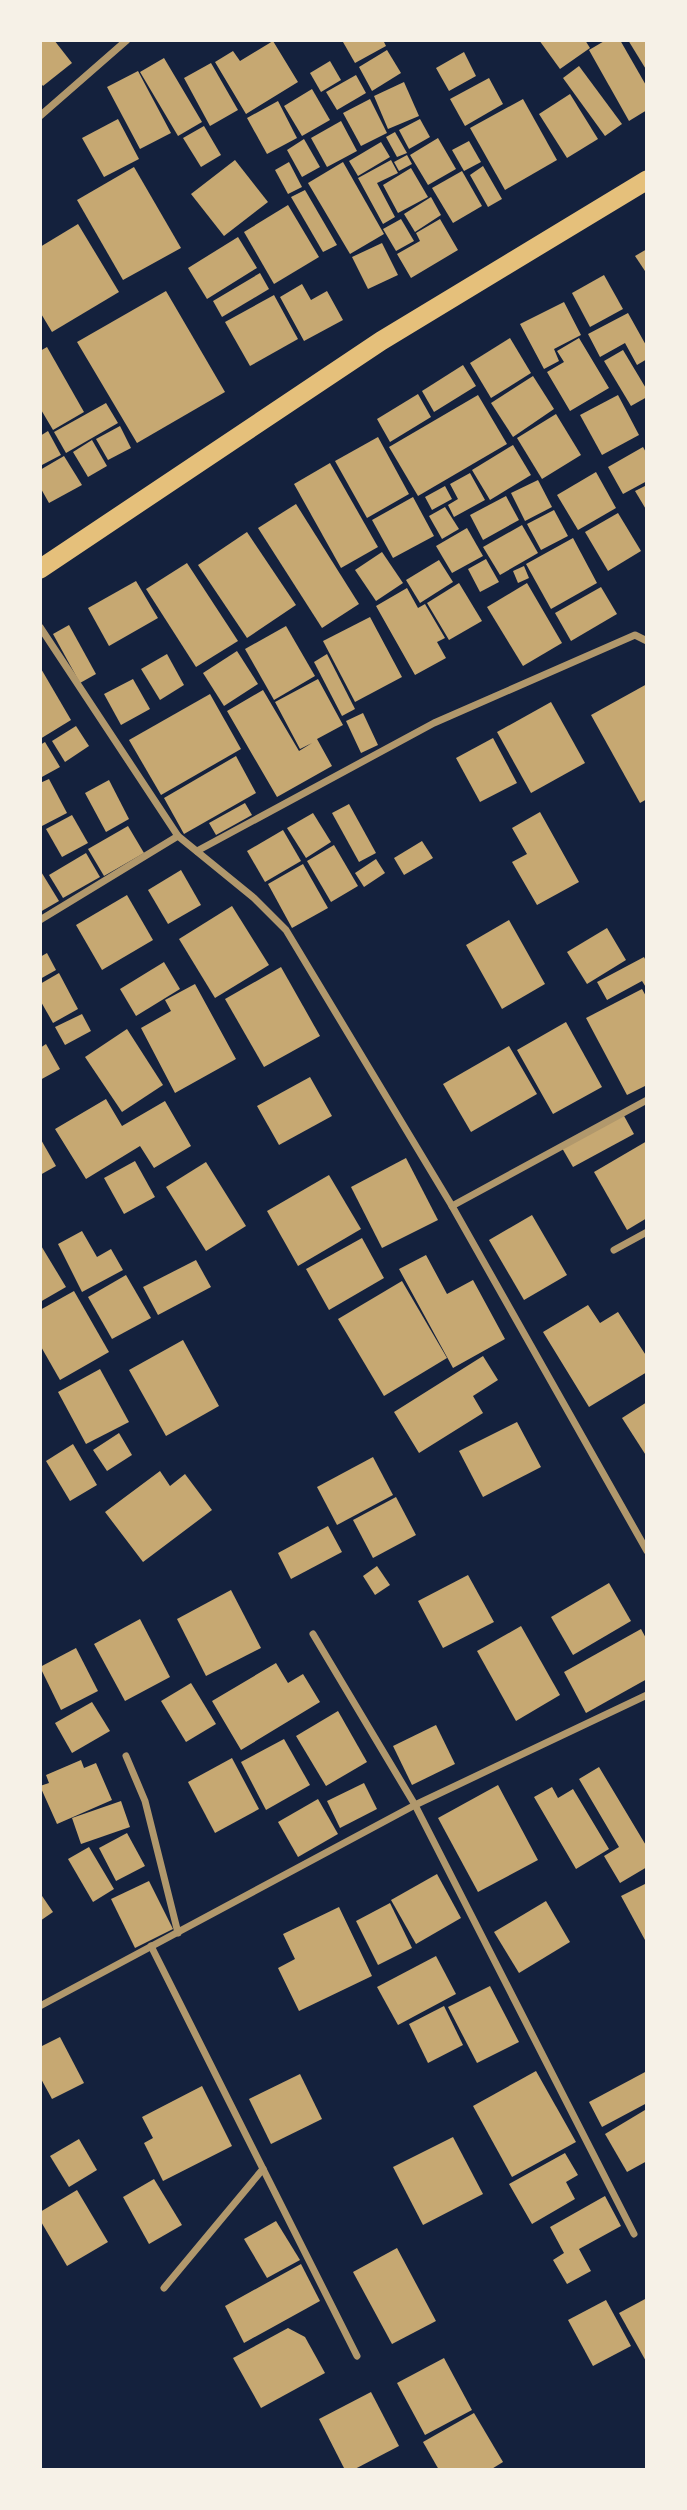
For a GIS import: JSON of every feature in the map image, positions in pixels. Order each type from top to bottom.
[{"type":"highway","points":[[40,569],[381,341],[647,180]]},
{"type":"street","points":[[40,116],[127,40]]},
{"type":"street","points":[[40,627],[178,836],[254,898],[286,930],[452,1206],[647,1551]]},
{"type":"street","points":[[197,851],[434,723],[635,635],[647,641]]},
{"type":"street","points":[[40,920],[178,836]]},
{"type":"street","points":[[452,1206],[647,1100]]},
{"type":"street","points":[[614,1250],[647,1232]]},
{"type":"street","points":[[313,1633],[415,1805],[634,2234]]},
{"type":"street","points":[[40,2006],[415,1805],[647,1695]]},
{"type":"street","points":[[126,1756],[145,1801],[178,1933]]},
{"type":"street","points":[[151,1946],[357,2356]]},
{"type":"street","points":[[164,2288],[263,2169]]},
{"type":"building","points":[[40,40],[54,40],[72,63],[43,86],[40,82]]},
{"type":"building","points":[[383,40],[386,46],[355,63],[343,42]]},
{"type":"building","points":[[539,40],[585,40],[590,48],[560,69]]},
{"type":"building","points":[[606,40],[620,40],[647,87],[647,110],[629,121],[589,50]]},
{"type":"building","points":[[628,40],[647,40],[647,71]]},
{"type":"building","points":[[273,41],[298,82],[246,114],[215,62],[233,51],[240,61]]},
{"type":"building","points":[[387,50],[401,73],[372,91],[359,67]]},
{"type":"building","points":[[464,52],[476,76],[449,91],[436,68]]},
{"type":"building","points":[[164,58],[202,122],[178,136],[140,72]]},
{"type":"building","points":[[330,61],[341,80],[321,92],[310,73]]},
{"type":"building","points":[[211,63],[238,110],[210,126],[184,78]]},
{"type":"building","points":[[579,66],[622,124],[605,136],[563,78]]},
{"type":"building","points":[[138,71],[171,133],[140,149],[107,87]]},
{"type":"building","points":[[356,75],[366,93],[337,110],[326,92]]},
{"type":"building","points":[[489,78],[503,104],[465,126],[450,99]]},
{"type":"building","points":[[404,82],[419,116],[388,129],[374,96]]},
{"type":"building","points":[[312,89],[330,120],[302,136],[284,106]]},
{"type":"building","points":[[570,94],[598,139],[567,158],[539,114]]},
{"type":"building","points":[[370,99],[387,133],[361,146],[343,113]]},
{"type":"building","points":[[523,99],[557,160],[505,190],[470,128]]},
{"type":"building","points":[[278,101],[297,138],[267,154],[247,118]]},
{"type":"building","points":[[118,119],[139,159],[104,177],[82,138]]},
{"type":"building","points":[[420,119],[430,137],[409,149],[399,130]]},
{"type":"building","points":[[341,121],[357,151],[327,167],[311,138]]},
{"type":"building","points":[[204,126],[221,155],[201,167],[183,138]]},
{"type":"building","points":[[395,132],[407,153],[397,157],[386,137]]},
{"type":"building","points":[[438,138],[456,169],[428,185],[410,155]]},
{"type":"building","points":[[304,139],[320,167],[302,177],[287,150]]},
{"type":"building","points":[[469,141],[481,162],[464,171],[452,150]]},
{"type":"building","points":[[381,142],[390,157],[358,176],[349,161]]},
{"type":"building","points":[[407,155],[412,164],[399,171],[394,162]]},
{"type":"building","points":[[235,160],[268,202],[224,236],[191,194]]},
{"type":"building","points":[[391,160],[398,173],[377,183],[395,217],[383,224],[358,178]]},
{"type":"building","points":[[289,162],[302,187],[288,194],[275,170]]},
{"type":"building","points":[[343,162],[384,234],[350,254],[308,183]]},
{"type":"building","points":[[483,166],[502,199],[488,207],[470,175]]},
{"type":"building","points":[[134,167],[181,248],[123,280],[77,200]]},
{"type":"building","points":[[411,168],[428,197],[398,213],[383,185]]},
{"type":"building","points":[[462,171],[482,206],[453,223],[432,188]]},
{"type":"building","points":[[305,190],[337,245],[323,252],[291,197]]},
{"type":"building","points":[[431,197],[441,215],[415,232],[404,214]]},
{"type":"building","points":[[288,205],[319,257],[274,284],[244,232]]},
{"type":"building","points":[[401,219],[414,241],[396,251],[383,229]]},
{"type":"building","points":[[440,219],[458,250],[411,278],[397,254],[420,241],[416,233]]},
{"type":"building","points":[[78,224],[119,292],[52,332],[40,312],[40,247]]},
{"type":"building","points":[[238,237],[257,268],[207,299],[188,268]]},
{"type":"building","points":[[382,243],[398,275],[368,289],[352,257]]},
{"type":"building","points":[[647,249],[647,274],[635,256]]},
{"type":"building","points":[[260,273],[269,289],[222,317],[213,301]]},
{"type":"building","points":[[604,275],[623,309],[590,327],[572,293]]},
{"type":"building","points":[[302,284],[311,300],[327,291],[343,320],[304,341],[280,297]]},
{"type":"building","points":[[166,291],[225,392],[137,443],[77,342]]},
{"type":"building","points":[[274,295],[298,339],[250,366],[225,322]]},
{"type":"building","points":[[564,302],[581,335],[554,349],[559,361],[544,369],[520,324]]},
{"type":"building","points":[[628,313],[647,347],[647,359],[637,365],[625,343],[600,357],[588,334]]},
{"type":"building","points":[[510,338],[531,373],[491,398],[470,363]]},
{"type":"building","points":[[579,338],[609,388],[570,411],[547,372],[564,362],[557,351]]},
{"type":"building","points":[[47,347],[84,412],[53,430],[40,408],[40,351]]},
{"type":"building","points":[[623,350],[647,390],[647,397],[631,406],[604,361]]},
{"type":"building","points":[[463,365],[476,386],[434,412],[422,391]]},
{"type":"building","points":[[533,376],[554,409],[513,437],[491,403]]},
{"type":"building","points":[[418,394],[431,417],[390,442],[377,419]]},
{"type":"building","points":[[478,395],[507,444],[418,496],[389,447]]},
{"type":"building","points":[[618,395],[639,435],[602,455],[580,415]]},
{"type":"building","points":[[106,403],[118,423],[66,453],[54,432]]},
{"type":"building","points":[[556,414],[581,455],[542,479],[517,438]]},
{"type":"building","points":[[120,426],[131,448],[108,460],[96,439]]},
{"type":"building","points":[[48,431],[61,455],[40,466],[40,436]]},
{"type":"building","points":[[378,437],[409,494],[367,518],[335,461]]},
{"type":"building","points":[[92,440],[107,466],[88,477],[73,452]]},
{"type":"building","points":[[513,445],[531,475],[490,500],[472,470]]},
{"type":"building","points":[[643,447],[647,454],[647,481],[623,494],[608,467]]},
{"type":"building","points":[[64,456],[82,485],[49,503],[40,487],[40,470]]},
{"type":"building","points":[[330,463],[378,547],[341,568],[294,484]]},
{"type":"building","points":[[596,472],[616,508],[578,530],[557,495]]},
{"type":"building","points":[[470,473],[485,500],[454,517],[448,505],[458,499],[450,484]]},
{"type":"building","points":[[538,480],[552,507],[525,521],[511,493]]},
{"type":"building","points":[[647,485],[647,511],[635,491]]},
{"type":"building","points":[[445,486],[452,499],[432,510],[425,497]]},
{"type":"building","points":[[506,496],[519,520],[483,540],[470,515]]},
{"type":"building","points":[[413,497],[434,536],[393,558],[372,520]]},
{"type":"building","points":[[296,504],[359,604],[322,628],[258,528]]},
{"type":"building","points":[[445,507],[459,529],[442,539],[429,516]]},
{"type":"building","points":[[554,510],[568,536],[541,550],[527,524]]},
{"type":"building","points":[[618,513],[641,551],[608,571],[585,532]]},
{"type":"building","points":[[522,525],[538,553],[500,575],[483,547]]},
{"type":"building","points":[[467,528],[483,556],[452,573],[436,546]]},
{"type":"building","points":[[247,532],[296,605],[247,638],[198,565]]},
{"type":"building","points":[[573,538],[597,583],[551,609],[526,564]]},
{"type":"building","points":[[382,552],[403,583],[376,601],[355,570]]},
{"type":"building","points":[[486,559],[499,582],[480,592],[468,569]]},
{"type":"building","points":[[439,560],[453,582],[420,603],[406,580]]},
{"type":"building","points":[[187,563],[238,641],[196,667],[146,589]]},
{"type":"building","points":[[524,566],[529,578],[518,583],[513,571]]},
{"type":"building","points":[[136,581],[158,618],[109,646],[88,608]]},
{"type":"building","points":[[459,583],[482,621],[449,640],[427,603]]},
{"type":"building","points":[[527,583],[562,643],[523,666],[487,607]]},
{"type":"building","points":[[601,587],[617,614],[571,641],[555,613]]},
{"type":"building","points":[[407,588],[418,608],[425,604],[445,638],[437,642],[446,658],[415,675],[376,606]]},
{"type":"building","points":[[370,617],[402,677],[355,702],[323,641]]},
{"type":"building","points":[[69,625],[96,674],[80,683],[53,634]]},
{"type":"building","points":[[286,626],[315,676],[274,700],[245,649]]},
{"type":"building","points":[[237,651],[258,684],[224,706],[203,673]]},
{"type":"building","points":[[167,654],[184,685],[160,700],[141,669]]},
{"type":"building","points":[[327,654],[355,709],[342,716],[314,662]]},
{"type":"building","points":[[40,667],[71,720],[40,739]]},
{"type":"building","points":[[133,679],[150,709],[121,725],[104,694]]},
{"type":"building","points":[[318,679],[343,725],[317,739],[332,766],[277,797],[227,711],[263,690],[299,751],[312,743],[300,749],[275,702]]},
{"type":"building","points":[[647,684],[647,799],[640,803],[591,715]]},
{"type":"building","points":[[210,694],[241,749],[161,795],[129,740]]},
{"type":"building","points":[[551,702],[585,763],[531,793],[497,732]]},
{"type":"building","points":[[363,713],[378,745],[361,753],[346,721]]},
{"type":"building","points":[[76,726],[89,746],[65,762],[52,741]]},
{"type":"building","points":[[493,738],[517,783],[480,802],[456,758]]},
{"type":"building","points":[[45,742],[60,767],[40,778],[40,745]]},
{"type":"building","points":[[236,756],[256,793],[184,834],[164,798]]},
{"type":"building","points":[[49,779],[67,813],[40,827],[40,783]]},
{"type":"building","points":[[109,780],[129,819],[106,832],[85,793]]},
{"type":"building","points":[[245,803],[252,815],[216,835],[209,823]]},
{"type":"building","points":[[349,804],[376,853],[359,862],[332,813]]},
{"type":"building","points":[[540,812],[579,882],[537,905],[512,862],[527,854],[512,828]]},
{"type":"building","points":[[313,813],[331,842],[306,858],[287,828]]},
{"type":"building","points":[[72,815],[88,843],[62,857],[46,829]]},
{"type":"building","points":[[128,826],[144,853],[104,876],[88,849]]},
{"type":"building","points":[[283,830],[301,861],[265,882],[247,851]]},
{"type":"building","points":[[422,841],[433,858],[404,875],[394,858]]},
{"type":"building","points":[[334,845],[358,886],[331,902],[307,861]]},
{"type":"building","points":[[86,853],[100,877],[63,898],[49,875]]},
{"type":"building","points":[[376,859],[385,873],[364,887],[355,873]]},
{"type":"building","points":[[303,864],[328,908],[292,928],[268,884]]},
{"type":"building","points":[[40,870],[59,901],[40,912]]},
{"type":"building","points":[[181,870],[201,905],[168,924],[148,890]]},
{"type":"building","points":[[127,895],[153,940],[102,970],[76,925]]},
{"type":"building","points":[[232,906],[269,965],[215,998],[179,939]]},
{"type":"building","points":[[509,920],[545,984],[502,1009],[466,945]]},
{"type":"building","points":[[607,928],[626,960],[587,984],[567,952]]},
{"type":"building","points":[[47,953],[56,970],[40,979],[40,957]]},
{"type":"building","points":[[644,957],[647,963],[647,989],[642,981],[607,1000],[597,982]]},
{"type":"building","points":[[164,962],[180,989],[136,1016],[120,989]]},
{"type":"building","points":[[281,967],[320,1036],[264,1067],[225,999]]},
{"type":"building","points":[[59,973],[78,1009],[53,1023],[40,1000],[40,984]]},
{"type":"building","points":[[195,984],[236,1059],[175,1093],[141,1028],[171,1011],[165,1000]]},
{"type":"building","points":[[642,989],[647,998],[647,1085],[627,1095],[586,1018]]},
{"type":"building","points":[[82,1014],[91,1031],[65,1045],[55,1027]]},
{"type":"building","points":[[566,1022],[602,1087],[553,1114],[517,1050]]},
{"type":"building","points":[[127,1029],[163,1085],[122,1112],[85,1057]]},
{"type":"building","points":[[46,1044],[60,1069],[40,1080],[40,1048]]},
{"type":"building","points":[[509,1046],[537,1094],[471,1132],[443,1084]]},
{"type":"building","points":[[310,1077],[332,1116],[279,1145],[257,1106]]},
{"type":"building","points":[[106,1099],[122,1126],[165,1101],[191,1146],[154,1168],[140,1146],[86,1179],[55,1129]]},
{"type":"building","points":[[623,1114],[634,1134],[573,1167],[562,1148]]},
{"type":"building","points":[[40,1138],[56,1166],[40,1175]]},
{"type":"building","points":[[647,1141],[647,1218],[627,1230],[594,1172]]},
{"type":"building","points":[[406,1158],[438,1220],[382,1248],[351,1187]]},
{"type":"building","points":[[135,1161],[155,1197],[124,1214],[104,1178]]},
{"type":"building","points":[[206,1162],[246,1226],[206,1251],[166,1187]]},
{"type":"building","points":[[329,1175],[361,1229],[298,1266],[267,1211]]},
{"type":"building","points":[[532,1215],[567,1275],[524,1300],[489,1240]]},
{"type":"building","points":[[82,1231],[97,1257],[111,1249],[123,1270],[82,1292],[58,1244]]},
{"type":"building","points":[[362,1238],[384,1278],[329,1310],[306,1269]]},
{"type":"building","points":[[40,1244],[66,1287],[40,1302]]},
{"type":"building","points":[[426,1255],[447,1294],[473,1280],[505,1339],[453,1368],[399,1269]]},
{"type":"building","points":[[196,1260],[211,1287],[158,1315],[143,1287]]},
{"type":"building","points":[[126,1275],[151,1318],[112,1339],[88,1297]]},
{"type":"building","points":[[402,1281],[447,1358],[384,1396],[338,1319]]},
{"type":"building","points":[[74,1291],[109,1352],[60,1380],[40,1345],[40,1310]]},
{"type":"building","points":[[588,1305],[600,1323],[618,1312],[647,1357],[647,1372],[589,1407],[543,1332]]},
{"type":"building","points":[[183,1340],[219,1406],[166,1436],[129,1370]]},
{"type":"building","points":[[483,1356],[498,1380],[473,1396],[483,1413],[419,1453],[394,1412]]},
{"type":"building","points":[[100,1369],[129,1422],[86,1444],[58,1392]]},
{"type":"building","points":[[647,1402],[647,1457],[622,1418]]},
{"type":"building","points":[[517,1422],[541,1467],[483,1497],[459,1451]]},
{"type":"building","points":[[119,1433],[132,1455],[107,1471],[93,1450]]},
{"type":"building","points":[[73,1444],[97,1485],[70,1501],[46,1461]]},
{"type":"building","points":[[373,1457],[393,1495],[337,1525],[317,1487]]},
{"type":"building","points":[[160,1471],[170,1486],[185,1474],[212,1510],[143,1562],[105,1512]]},
{"type":"building","points":[[396,1497],[416,1535],[373,1558],[353,1520]]},
{"type":"building","points":[[328,1526],[342,1552],[291,1579],[278,1553]]},
{"type":"building","points":[[377,1566],[390,1585],[375,1595],[363,1576]]},
{"type":"building","points":[[468,1575],[494,1622],[443,1648],[418,1601]]},
{"type":"building","points":[[609,1583],[631,1621],[573,1655],[551,1617]]},
{"type":"building","points":[[231,1590],[261,1648],[206,1676],[177,1619]]},
{"type":"building","points":[[140,1619],[170,1677],[125,1701],[94,1644]]},
{"type":"building","points":[[521,1626],[560,1695],[516,1721],[477,1651]]},
{"type":"building","points":[[641,1629],[647,1640],[647,1679],[586,1713],[564,1672]]},
{"type":"building","points":[[76,1648],[98,1691],[61,1710],[40,1667]]},
{"type":"building","points":[[276,1663],[288,1683],[303,1674],[320,1702],[241,1750],[212,1701]]},
{"type":"building","points":[[191,1683],[216,1724],[186,1742],[161,1701]]},
{"type":"building","points":[[92,1702],[110,1731],[72,1753],[55,1723]]},
{"type":"building","points":[[338,1711],[367,1762],[326,1786],[296,1736]]},
{"type":"building","points":[[436,1725],[455,1764],[412,1785],[393,1746]]},
{"type":"building","points":[[284,1739],[310,1785],[266,1810],[241,1762]]},
{"type":"building","points":[[232,1758],[259,1809],[215,1833],[188,1782]]},
{"type":"building","points":[[81,1760],[84,1768],[96,1763],[112,1800],[57,1824],[40,1786],[49,1783],[46,1775]]},
{"type":"building","points":[[599,1767],[647,1847],[647,1867],[620,1883],[604,1856],[619,1847],[579,1779]]},
{"type":"building","points":[[364,1783],[377,1809],[340,1828],[327,1801]]},
{"type":"building","points":[[498,1785],[538,1860],[478,1892],[438,1818]]},
{"type":"building","points":[[552,1787],[558,1798],[573,1789],[609,1849],[576,1869],[534,1797]]},
{"type":"building","points":[[318,1799],[338,1834],[298,1857],[278,1822]]},
{"type":"building","points":[[121,1801],[130,1827],[81,1844],[72,1818]]},
{"type":"building","points":[[127,1833],[145,1866],[116,1881],[99,1848]]},
{"type":"building","points":[[89,1847],[114,1889],[93,1902],[68,1859]]},
{"type":"building","points":[[437,1874],[461,1918],[416,1944],[391,1900]]},
{"type":"building","points":[[149,1881],[173,1929],[135,1948],[111,1899]]},
{"type":"building","points":[[647,1883],[647,1939],[645,1940],[621,1896]]},
{"type":"building","points":[[40,1893],[53,1912],[40,1921]]},
{"type":"building","points":[[546,1901],[570,1942],[519,1973],[494,1932]]},
{"type":"building","points":[[390,1903],[412,1948],[378,1965],[356,1921]]},
{"type":"building","points":[[339,1907],[372,1976],[299,2011],[278,1968],[295,1959],[283,1934]]},
{"type":"building","points":[[436,1956],[456,1994],[398,2025],[377,1987]]},
{"type":"building","points":[[490,1986],[519,2042],[477,2063],[448,2007]]},
{"type":"building","points":[[444,2006],[463,2045],[428,2063],[409,2024]]},
{"type":"building","points":[[60,2037],[84,2083],[52,2099],[40,2077],[40,2047]]},
{"type":"building","points":[[536,2071],[576,2142],[512,2177],[473,2106]]},
{"type":"building","points":[[647,2071],[647,2103],[602,2127],[589,2102]]},
{"type":"building","points":[[300,2074],[322,2119],[271,2144],[249,2099]]},
{"type":"building","points":[[202,2086],[232,2146],[163,2181],[144,2143],[153,2138],[142,2117]]},
{"type":"building","points":[[645,2110],[647,2161],[627,2172],[605,2134]]},
{"type":"building","points":[[453,2137],[483,2194],[423,2225],[393,2167]]},
{"type":"building","points":[[79,2139],[97,2170],[69,2187],[50,2156]]},
{"type":"building","points":[[565,2153],[578,2175],[566,2182],[575,2199],[532,2224],[509,2184]]},
{"type":"building","points":[[154,2179],[182,2225],[149,2244],[123,2197]]},
{"type":"building","points":[[77,2190],[108,2242],[67,2266],[40,2220],[40,2212]]},
{"type":"building","points":[[605,2196],[621,2226],[579,2249],[591,2271],[567,2284],[553,2260],[564,2253],[550,2227]]},
{"type":"building","points":[[276,2221],[300,2260],[267,2278],[244,2239]]},
{"type":"building","points":[[397,2248],[436,2321],[392,2344],[353,2272]]},
{"type":"building","points":[[301,2264],[320,2301],[244,2343],[225,2306]]},
{"type":"building","points":[[647,2298],[647,2363],[619,2313]]},
{"type":"building","points":[[606,2300],[631,2346],[593,2366],[568,2320]]},
{"type":"building","points":[[288,2328],[305,2337],[325,2373],[261,2408],[233,2358]]},
{"type":"building","points":[[444,2358],[472,2410],[425,2435],[397,2383]]},
{"type":"building","points":[[371,2392],[399,2446],[353,2470],[345,2470],[319,2419]]},
{"type":"building","points":[[474,2413],[503,2462],[490,2470],[439,2470],[423,2442]]}]
